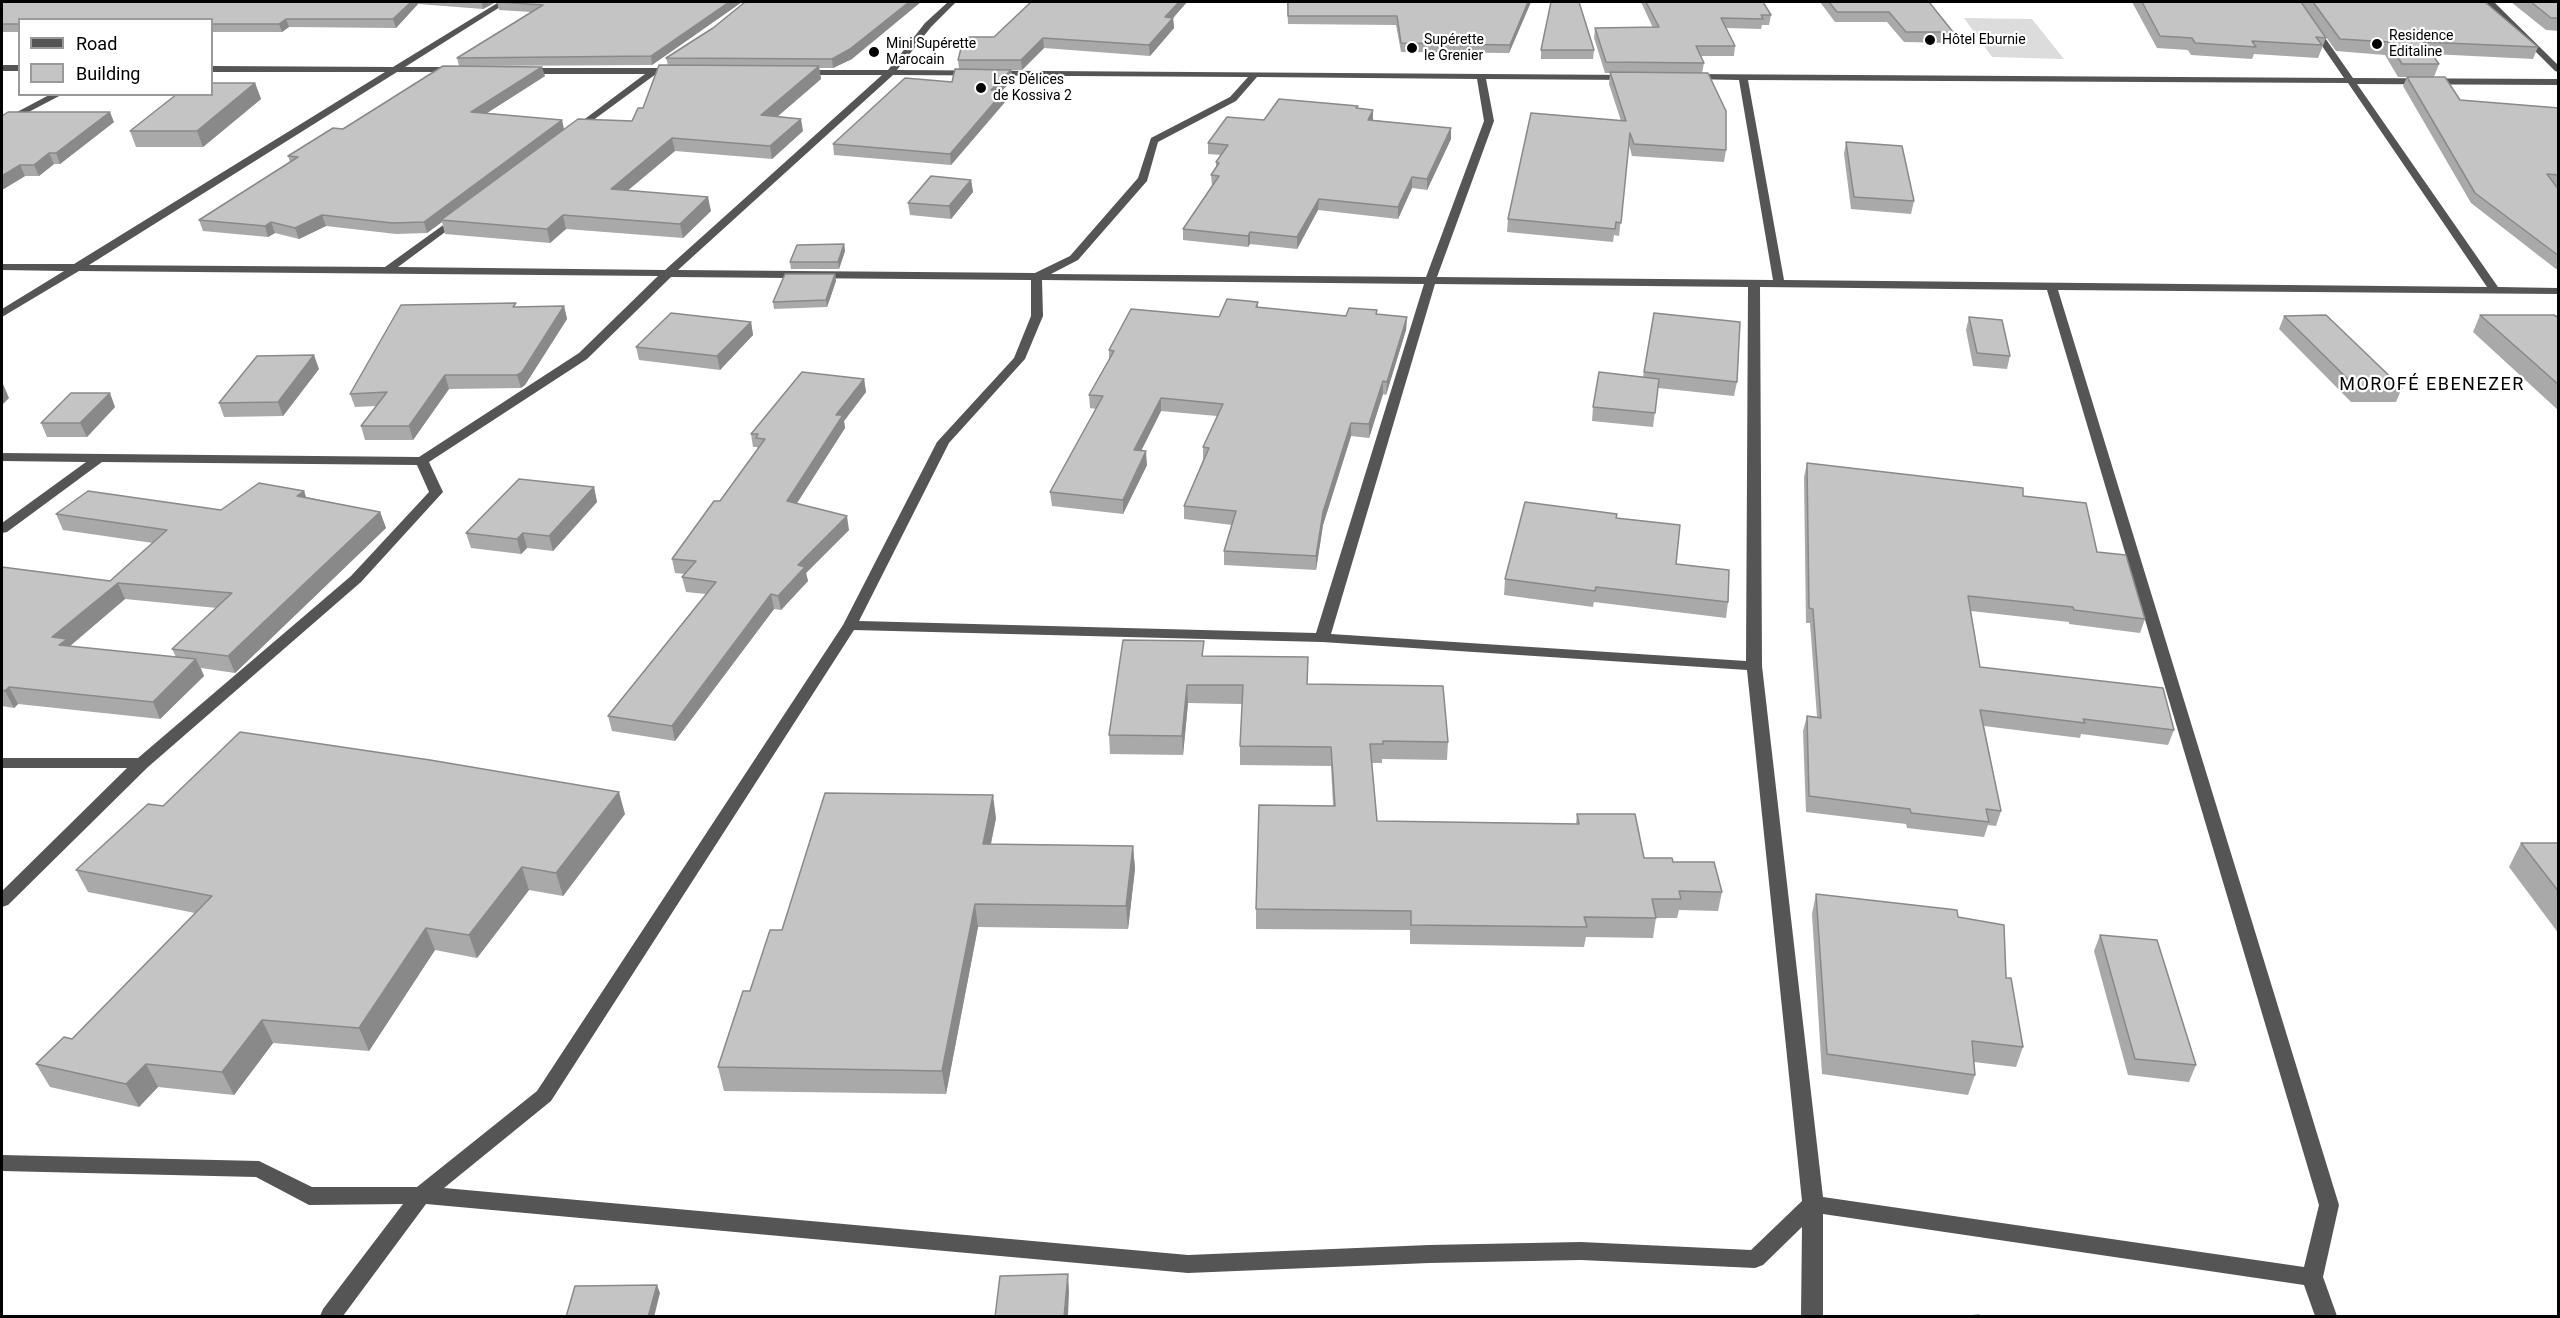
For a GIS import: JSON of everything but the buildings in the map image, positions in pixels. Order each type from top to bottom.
[{"type":"street","points":[[2,314],[504,2]]},
{"type":"street","points":[[2,457],[97,460],[422,461],[500,412],[582,356],[669,272],[890,73],[928,25],[952,2]]},
{"type":"street","points":[[2296,2],[2352,80],[2495,291]]},
{"type":"street","points":[[2490,2],[2559,69]]},
{"type":"street","points":[[568,135],[672,58]]},
{"type":"street","points":[[2,68],[18,68]]},
{"type":"street","points":[[213,69],[464,70]]},
{"type":"street","points":[[511,70],[689,72]]},
{"type":"street","points":[[784,72],[1253,77],[1636,77]]},
{"type":"street","points":[[1036,277],[1074,258],[1143,179],[1154,140],[1233,99],[1253,77]]},
{"type":"street","points":[[1322,638],[1430,281],[1490,121],[1481,77]]},
{"type":"street","points":[[1683,77],[2559,82]]},
{"type":"street","points":[[1743,77],[1779,284]]},
{"type":"street","points":[[2,123],[55,96]]},
{"type":"street","points":[[388,270],[473,206]]},
{"type":"street","points":[[2,267],[2559,291]]},
{"type":"street","points":[[331,1317],[421,1195],[544,1096],[850,625],[943,442],[1019,359],[1037,316],[1036,277]]},
{"type":"street","points":[[1754,284],[1754,666],[1813,1204],[1812,1317]]},
{"type":"street","points":[[2052,286],[2329,1205],[2312,1277],[2326,1317]]},
{"type":"street","points":[[2,529],[97,460]]},
{"type":"street","points":[[2,901],[142,763],[364,570],[436,492],[422,461]]},
{"type":"street","points":[[850,625],[1322,638],[1754,666]]},
{"type":"street","points":[[2,763],[142,763]]},
{"type":"street","points":[[2,1163],[259,1169],[309,1196],[421,1195],[1188,1264],[1429,1254],[1581,1251],[1755,1259],[1813,1204]]},
{"type":"street","points":[[1813,1204],[2312,1277]]},
{"type":"shaded area","points":[[1964,18],[2032,19],[2064,59],[1992,57]]},
{"type":"place","name":"Hôtel Eburnie","points":[[1930,40]]},
{"type":"place","name":"Residence Editaline","points":[[2377,44]]},
{"type":"place","name":"Supérette le Grenier","points":[[1412,48]]},
{"type":"place","name":"Mini Supérette Marocain","points":[[874,52]]},
{"type":"place","name":"Les Délices de Kossiva 2","points":[[981,88]]},
{"type":"district","name":"MOROFÉ EBENEZER","points":[[2432,385]]}]
